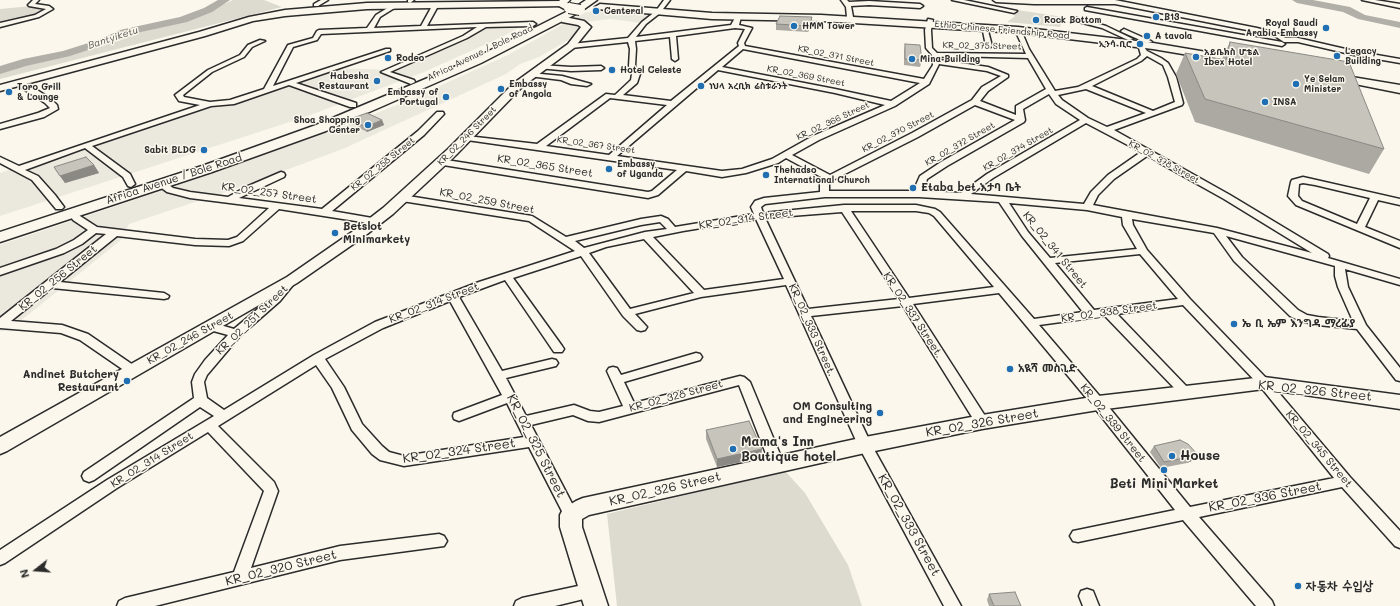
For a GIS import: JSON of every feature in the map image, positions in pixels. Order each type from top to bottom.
[{"type":"main road","name":"Ethio-Chinese Friendship Road","points":[[589,5],[658,11],[850,17],[929,22],[1018,30],[1257,61]]},
{"type":"main road","name":"Africa Avenue / Bole Road","points":[[329,116],[486,49],[534,24],[589,5]]},
{"type":"main road","name":"Africa Avenue / Bole Road","points":[[0,226],[131,184],[329,116],[367,105],[461,64],[558,15],[589,5]]},
{"type":"main road","name":"Africa Avenue / Bole Road","points":[[346,118],[379,108],[473,68],[589,5]]},
{"type":"main road","name":"Africa Avenue / Bole Road","points":[[0,237],[286,142],[346,118],[477,61],[589,5]]},
{"type":"main road","name":"Ethio-Chinese Friendship Road","points":[[658,11],[736,22],[821,18],[929,22],[969,19],[1130,39],[1145,46]]},
{"type":"main road","points":[[1400,84],[1325,73],[1400,89]]},
{"type":"street","points":[[0,25],[37,16],[50,9],[47,6],[31,5],[36,0]]},
{"type":"street","points":[[316,5],[325,0]]},
{"type":"street","points":[[0,81],[283,9],[316,5],[410,0],[437,2],[589,5]]},
{"type":"street","points":[[0,88],[272,15],[315,9],[394,6],[453,0]]},
{"type":"street","points":[[631,39],[667,0]]},
{"type":"street","points":[[955,0],[1014,11]]},
{"type":"street","points":[[996,0],[1034,2],[1110,2],[1257,30],[1277,35],[1283,42]]},
{"type":"street","points":[[1365,0],[1400,6]]},
{"type":"street","points":[[423,28],[437,2]]},
{"type":"street","points":[[850,17],[846,2],[920,6]]},
{"type":"street","name":"KR_02_246 Street","points":[[0,446],[292,280],[335,252],[375,222],[402,198],[467,138],[511,92],[540,67],[572,46],[586,26],[581,23],[589,5]]},
{"type":"street","points":[[369,30],[378,16],[394,6]]},
{"type":"street","points":[[1087,9],[1283,42],[1298,40],[1396,60],[1400,57]]},
{"type":"street","points":[[1107,130],[1175,106],[1179,103],[1172,77],[1163,61],[1145,46],[1107,23],[1106,21],[1111,14]]},
{"type":"street","points":[[1073,19],[1104,27],[1130,39]]},
{"type":"street","points":[[572,46],[602,44],[673,34],[736,22],[749,28],[741,43],[742,47],[645,127],[610,158]]},
{"type":"street","points":[[929,22],[929,48],[935,58],[988,69],[1006,76],[984,89],[975,102]]},
{"type":"street","points":[[267,90],[292,44],[315,39],[319,32],[534,24]]},
{"type":"street","points":[[411,82],[384,72],[465,37],[485,25]]},
{"type":"street","points":[[984,27],[989,46]]},
{"type":"street","name":"KR_02_378 Street","points":[[1018,30],[1030,56],[1059,102],[1085,120],[1107,130],[1227,197],[1340,265]]},
{"type":"street","points":[[673,34],[675,42],[675,59]]},
{"type":"street","points":[[618,96],[634,81],[636,74],[632,66],[633,49],[631,39]]},
{"type":"street","points":[[210,104],[182,99],[179,96],[210,71],[242,56],[250,46],[262,41]]},
{"type":"street","points":[[1278,52],[1283,42]]},
{"type":"street","points":[[1021,120],[1019,108],[1052,92],[1073,91],[1086,86],[1139,60],[1144,57],[1145,46]]},
{"type":"street","name":"KR_02_371 Street","points":[[742,47],[926,82]]},
{"type":"street","points":[[20,169],[86,145],[210,104],[231,102],[388,50]]},
{"type":"street","name":"KR_02_375 Street","points":[[935,58],[953,54],[1030,56]]},
{"type":"street","name":"KR_02_366 Street","points":[[722,174],[762,166],[786,155],[816,138],[892,104],[914,92],[926,82],[936,65],[935,58]]},
{"type":"street","points":[[540,67],[571,69],[601,68]]},
{"type":"street","name":"KR_02_369 Street","points":[[717,68],[835,91],[892,104]]},
{"type":"street","points":[[531,75],[562,78],[571,82],[587,84]]},
{"type":"street","points":[[0,127],[41,115],[54,109],[48,101],[20,83]]},
{"type":"street","points":[[290,83],[353,105]]},
{"type":"street","points":[[1086,86],[1152,113]]},
{"type":"street","points":[[539,146],[607,97],[618,96],[674,104]]},
{"type":"street","name":"KR_02_372 Street","points":[[975,102],[1021,120]]},
{"type":"street","name":"KR_02_370 Street","points":[[830,178],[916,135],[975,102]]},
{"type":"street","name":"KR_02_258 Street","points":[[324,212],[421,133],[440,114]]},
{"type":"street","name":"KR_02_372 Street","points":[[919,194],[920,185],[923,178],[928,174],[1021,120]]},
{"type":"street","name":"KR_02_374 Street","points":[[963,196],[990,176],[1085,120]]},
{"type":"street","name":"KR_02_367 Street","points":[[467,138],[539,146],[722,174]]},
{"type":"street","points":[[86,145],[127,176],[131,184]]},
{"type":"street","points":[[1087,207],[1094,194],[1111,178],[1146,153]]},
{"type":"street","points":[[786,155],[830,178]]},
{"type":"street","name":"KR_02_365 Street","points":[[440,162],[648,195],[655,193],[684,169]]},
{"type":"street","points":[[2,163],[20,169],[34,178],[42,185],[59,207]]},
{"type":"street","points":[[230,200],[249,189],[281,175]]},
{"type":"street","points":[[825,194],[824,181],[830,178]]},
{"type":"street","points":[[1400,202],[1303,180],[1295,182],[1293,196],[1299,203],[1400,245]]},
{"type":"street","name":"KR_02_257 Street","points":[[162,184],[170,190],[184,193],[276,207],[324,212],[375,222]]},
{"type":"street","points":[[759,216],[756,206],[758,203],[764,201],[825,194],[919,194],[963,196],[1087,207],[1217,232],[1281,247],[1400,282]]},
{"type":"street","points":[[1360,228],[1375,196]]},
{"type":"street","name":"KR_02_259 Street","points":[[402,198],[532,220],[564,240],[572,243],[583,252]]},
{"type":"street","name":"KR_02_341 Street","points":[[1002,199],[1012,216],[1092,315]]},
{"type":"street","points":[[73,212],[76,218],[94,230],[195,242],[229,243],[240,239],[276,207]]},
{"type":"street","name":"KR_02_314 Street","points":[[0,558],[112,484],[318,358],[379,325],[453,296],[507,276],[583,252],[645,235],[759,216],[844,208],[926,209]]},
{"type":"street","name":"KR_02_337 Street.","points":[[844,208],[982,422]]},
{"type":"street","name":"KR_02_339 Street","points":[[926,209],[937,214],[1002,289],[1098,403],[1186,513],[1266,606]]},
{"type":"street","name":"KR_02_345 Street","points":[[1126,215],[1128,225],[1142,251],[1186,301],[1264,383],[1345,481],[1400,541]]},
{"type":"street","name":"KR_02_333 Street.","points":[[759,216],[790,280],[830,371],[865,445]]},
{"type":"street","points":[[564,240],[641,222],[661,219],[665,221],[673,230]]},
{"type":"street","points":[[0,272],[60,251],[78,242],[94,230]]},
{"type":"street","name":"KR_02_256 Street","points":[[0,324],[115,232]]},
{"type":"street","points":[[1217,232],[1238,259],[1294,313],[1304,318],[1318,321],[1362,326]]},
{"type":"street","points":[[645,235],[701,294]]},
{"type":"street","points":[[1049,261],[1142,251]]},
{"type":"street","points":[[583,252],[627,313],[641,327]]},
{"type":"street","points":[[1340,265],[1340,276],[1343,287],[1362,326],[1400,377]]},
{"type":"street","points":[[507,276],[558,348]]},
{"type":"street","name":"KR_02_251 Street","points":[[201,400],[198,382],[201,374],[209,363],[236,334],[276,299],[292,280]]},
{"type":"street","points":[[627,313],[701,294],[790,280]]},
{"type":"street","points":[[50,284],[164,296]]},
{"type":"street","points":[[805,313],[906,302],[1002,289]]},
{"type":"street","name":"KR_02_325 Street","points":[[453,296],[499,376],[571,514],[571,527],[594,598]]},
{"type":"street","name":"KR_02_338 Street","points":[[1031,323],[1186,301]]},
{"type":"street","points":[[1109,313],[1185,392]]},
{"type":"street","points":[[0,324],[62,329],[84,337],[132,370]]},
{"type":"street","points":[[210,326],[236,334]]},
{"type":"street","points":[[630,408],[615,376],[696,357]]},
{"type":"street","name":"KR_02_324 Street","points":[[318,358],[338,387],[358,427],[377,450],[385,456],[404,461],[533,441]]},
{"type":"street","points":[[499,376],[552,363]]},
{"type":"street","name":"KR_02_328 Street","points":[[523,422],[568,410],[579,411],[593,417],[740,380],[744,382],[777,464]]},
{"type":"street","name":"KR_02_326 Street","points":[[571,514],[583,508],[865,445],[982,422],[1098,403],[1264,383],[1400,402]]},
{"type":"street","points":[[459,416],[510,397]]},
{"type":"street","points":[[89,476],[201,400],[213,410],[224,416]]},
{"type":"street","points":[[209,425],[269,486],[271,491],[240,578]]},
{"type":"street","name":"KR_02_333 Street","points":[[865,445],[953,606]]},
{"type":"street","name":"KR_02_336 Street","points":[[1078,536],[1345,481]]},
{"type":"street","name":"KR_02_320 Street","points":[[125,606],[340,553],[439,541]]},
{"type":"street","points":[[522,606],[594,598]]},
{"type":"shaded area","points":[[233,0],[264,0],[282,7],[0,79],[0,72],[24,64],[68,55],[127,33],[184,21]]},
{"type":"shaded area","points":[[32,6],[44,9],[48,12],[0,25],[0,9]]},
{"type":"shaded area","points":[[608,8],[653,13],[641,23],[610,19],[585,22],[577,35],[539,57],[520,64],[506,74],[345,148],[246,185],[129,224],[121,240],[8,331],[0,331],[0,245],[220,171],[347,125],[404,102],[508,55],[583,13]]},
{"type":"shaded area","name":"Rock Bottom","points":[[1017,10],[1063,17],[1060,27],[1007,22],[1014,17]]},
{"type":"shaded area","points":[[490,26],[521,26],[504,36],[424,72],[305,117],[0,216],[0,173],[334,68],[390,70]]},
{"type":"shaded area","points":[[785,471],[805,493],[848,565],[862,606],[617,606],[607,514]]},
{"type":"building","points":[[780,16],[812,17],[809,26],[776,24]]},
{"type":"building","points":[[1230,42],[1349,62],[1384,149],[1205,99],[1185,53],[1226,60]]},
{"type":"building","points":[[905,44],[920,45],[922,60],[905,59]]},
{"type":"building","points":[[367,113],[382,120],[366,127],[350,119]]},
{"type":"building","points":[[86,157],[94,165],[60,176],[54,167]]},
{"type":"building","name":"Mama's Inn Boutique hotel","points":[[749,421],[762,449],[717,459],[706,430]]},
{"type":"building","points":[[1180,440],[1188,444],[1198,455],[1164,462],[1154,446]]},
{"type":"building","points":[[1015,592],[1021,606],[994,606],[989,594]]},
{"type":"waterway","name":"Bantyiketu","points":[[0,70],[23,63],[66,54],[105,41],[124,32],[183,20],[208,10],[225,0]]},
{"type":"waterway","points":[[1297,0],[1346,9],[1362,17],[1400,25]]},
{"type":"place","name":"Centeral","points":[[596,11]]},
{"type":"place","name":"B13","points":[[1156,17]]},
{"type":"place","name":"Rock Bottom","points":[[1036,20]]},
{"type":"place","name":"HMM Tower","points":[[794,26]]},
{"type":"place","name":"Royal Saudi Arabia Embassy","points":[[1326,28]]},
{"type":"place","name":"A tavola","points":[[1147,36]]},
{"type":"place","name":"ኢንሳ ቢሮ","points":[[1140,44]]},
{"type":"place","name":"Legacy Building","points":[[1337,56]]},
{"type":"place","name":"አይቤክስ ሆቴል Ibex Hotel","points":[[1196,57]]},
{"type":"place","name":"Rodeo","points":[[388,58]]},
{"type":"place","name":"Mina Building","points":[[912,59]]},
{"type":"place","name":"Hotel Celeste","points":[[612,70]]},
{"type":"place","name":"Habesha Restaurant","points":[[377,81]]},
{"type":"place","name":"Ye Selam Minister","points":[[1296,84]]},
{"type":"place","name":"ነህላ አረቢክ ሬስቱራንት","points":[[701,86]]},
{"type":"place","name":"Embassy of Angola","points":[[501,89]]},
{"type":"place","name":"Toro Grill & Lounge","points":[[9,92]]},
{"type":"place","name":"Embassy of Portugal","points":[[446,97]]},
{"type":"place","name":"INSA","points":[[1265,102]]},
{"type":"place","name":"Shoa Shopping Center","points":[[368,125]]},
{"type":"place","name":"Sabit BLDG","points":[[204,150]]},
{"type":"place","name":"Embassy of Uganda","points":[[609,169]]},
{"type":"place","name":"Thehadso International Church","points":[[766,175]]},
{"type":"place","name":"Etaba bet እታባ ቤት","points":[[913,188]]},
{"type":"place","name":"Betslot Minimarkety","points":[[335,233]]},
{"type":"place","name":"ኤ ቢ ኤም እንግዳ ማረፊያ","points":[[1234,324]]},
{"type":"place","name":"አዪሻ መስጊድ","points":[[1010,369]]},
{"type":"place","name":"Andinet Butchery Restaurant","points":[[127,381]]},
{"type":"place","name":"OM Consulting and Engineering","points":[[880,413]]},
{"type":"place","name":"Mama's Inn Boutique hotel","points":[[733,449]]},
{"type":"place","name":"House","points":[[1172,456]]},
{"type":"place","name":"Beti Mini Market","points":[[1164,470]]},
{"type":"place","name":"자동차 수입상","points":[[1298,586]]}]
